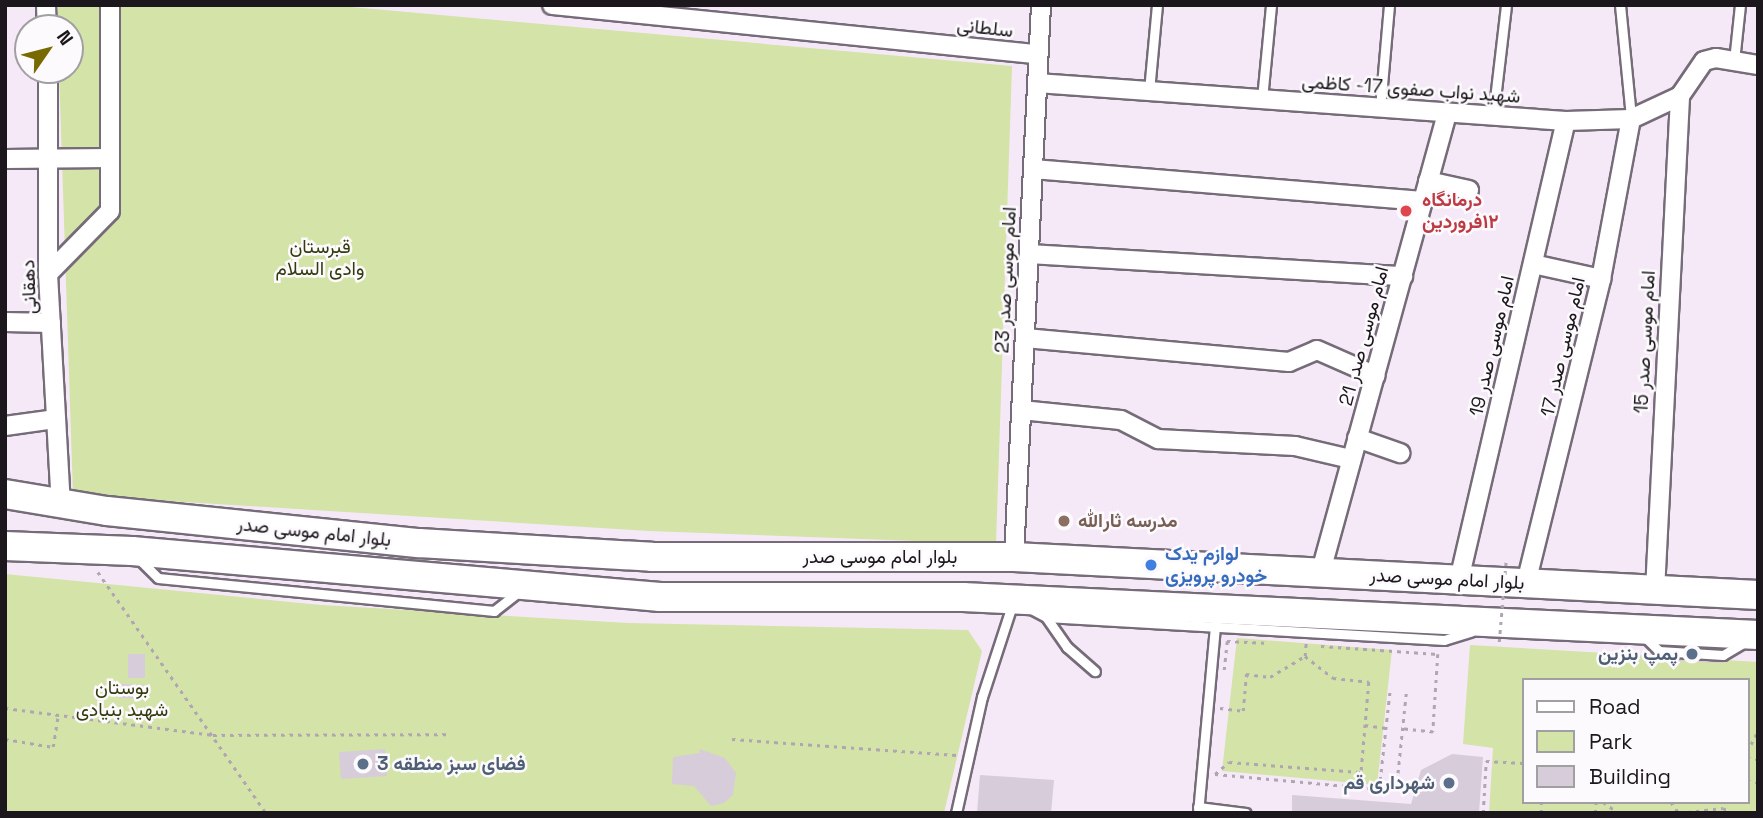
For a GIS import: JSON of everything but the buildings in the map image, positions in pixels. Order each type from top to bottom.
[{"type":"main road","name":"بلوار امام موسی صدر","points":[[5,494],[61,503],[406,541],[652,557],[1014,557],[1459,580],[1522,571],[1655,591],[1758,594]]},
{"type":"main road","name":"بلوار امام موسی صدر","points":[[5,546],[132,551],[660,597],[1013,600],[1495,632],[1636,629],[1757,635]]},
{"type":"street","points":[[48,274],[110,211],[110,5]]},
{"type":"street","name":"سلطانی","points":[[552,5],[1038,54]]},
{"type":"street","name":"امام موسی صدر 23","points":[[1014,557],[1041,5]]},
{"type":"street","points":[[1680,96],[1704,61],[1734,61],[1758,65]]},
{"type":"street","name":"شهید نواب صفوی 17- کاظمی","points":[[1037,83],[1566,121],[1631,118],[1680,96]]},
{"type":"street","name":"دهقانی","points":[[47,84],[48,274],[54,419],[61,503]]},
{"type":"street","name":"امام موسی صدر 15","points":[[1655,591],[1680,96]]},
{"type":"street","name":"امام موسی صدر 21","points":[[1321,571],[1447,113]]},
{"type":"street","name":"امام موسی صدر 17","points":[[1522,571],[1601,279],[1631,118]]},
{"type":"street","name":"امام موسی صدر 19","points":[[1459,580],[1566,121]]},
{"type":"street","points":[[5,159],[110,158]]},
{"type":"street","points":[[1033,169],[1423,201]]},
{"type":"street","points":[[1428,181],[1469,190]]},
{"type":"street","points":[[1029,254],[1402,276]]},
{"type":"street","points":[[1533,264],[1601,279]]},
{"type":"street","points":[[5,322],[51,323]]},
{"type":"street","points":[[1025,338],[1289,362],[1317,350],[1376,376]]},
{"type":"street","points":[[1021,410],[1121,420],[1158,439],[1295,446],[1351,459]]},
{"type":"street","points":[[5,426],[54,419]]},
{"type":"street","points":[[1357,438],[1400,453]]},
{"type":"lane","points":[[1149,91],[1157,5]]},
{"type":"lane","points":[[1262,100],[1271,5]]},
{"type":"lane","points":[[1380,108],[1389,5]]},
{"type":"lane","points":[[1493,116],[1506,5]]},
{"type":"lane","points":[[1620,5],[1631,118]]},
{"type":"lane","points":[[1734,61],[1740,5]]},
{"type":"lane","points":[[956,813],[968,756],[1013,600],[1046,617],[1444,640],[1495,632]]},
{"type":"lane","points":[[1046,617],[1067,648],[1096,671]]},
{"type":"lane","points":[[1215,626],[1198,810],[1246,813]]},
{"type":"path","points":[[82,549],[266,813]]},
{"type":"path","points":[[1495,632],[1506,560],[1522,571]]},
{"type":"path","points":[[1227,641],[1279,643]]},
{"type":"path","points":[[1293,644],[1438,654],[1433,732],[1402,729]]},
{"type":"path","points":[[1220,708],[1242,711],[1245,674],[1270,677],[1305,656],[1333,678],[1369,682],[1360,788]]},
{"type":"path","points":[[1361,772],[1228,762],[1215,774],[1379,789],[1390,690]]},
{"type":"path","points":[[1396,790],[1406,693]]},
{"type":"path","points":[[5,708],[213,735],[447,734]]},
{"type":"path","points":[[5,739],[54,747],[58,716]]},
{"type":"path","points":[[1365,725],[1386,728]]},
{"type":"path","points":[[1749,748],[1758,730]]},
{"type":"path","points":[[732,739],[968,756]]},
{"type":"path","points":[[1483,813],[1486,761],[1522,763]]},
{"type":"path","points":[[1679,813],[1723,808],[1732,813]]},
{"type":"green space","name":"قبرستان وادی السلام","points":[[57,5],[329,5],[1012,66],[996,544],[649,531],[73,495],[59,84],[84,84],[84,14],[57,14]]},
{"type":"green space","name":"بوستان شهید بنیادی","points":[[5,574],[321,605],[628,623],[968,630],[982,651],[944,813],[5,813]]},
{"type":"green space","points":[[1237,638],[1392,650],[1377,785],[1222,771]]},
{"type":"green space","points":[[1470,645],[1758,662],[1758,813],[1489,813],[1493,748],[1463,744]]},
{"type":"place","name":"درمانگاه ١٢فروردین","points":[[1406,211]]},
{"type":"place","name":"مدرسه ثارالله","points":[[1064,521]]},
{"type":"place","name":"لوازم یدک خودرو پرویزی","points":[[1151,565]]},
{"type":"place","name":"پمپ بنزین","points":[[1692,654]]},
{"type":"place","name":"فضای سبز منطقه 3","points":[[363,764]]},
{"type":"place","name":"شهرداری قم","points":[[1449,783]]}]
